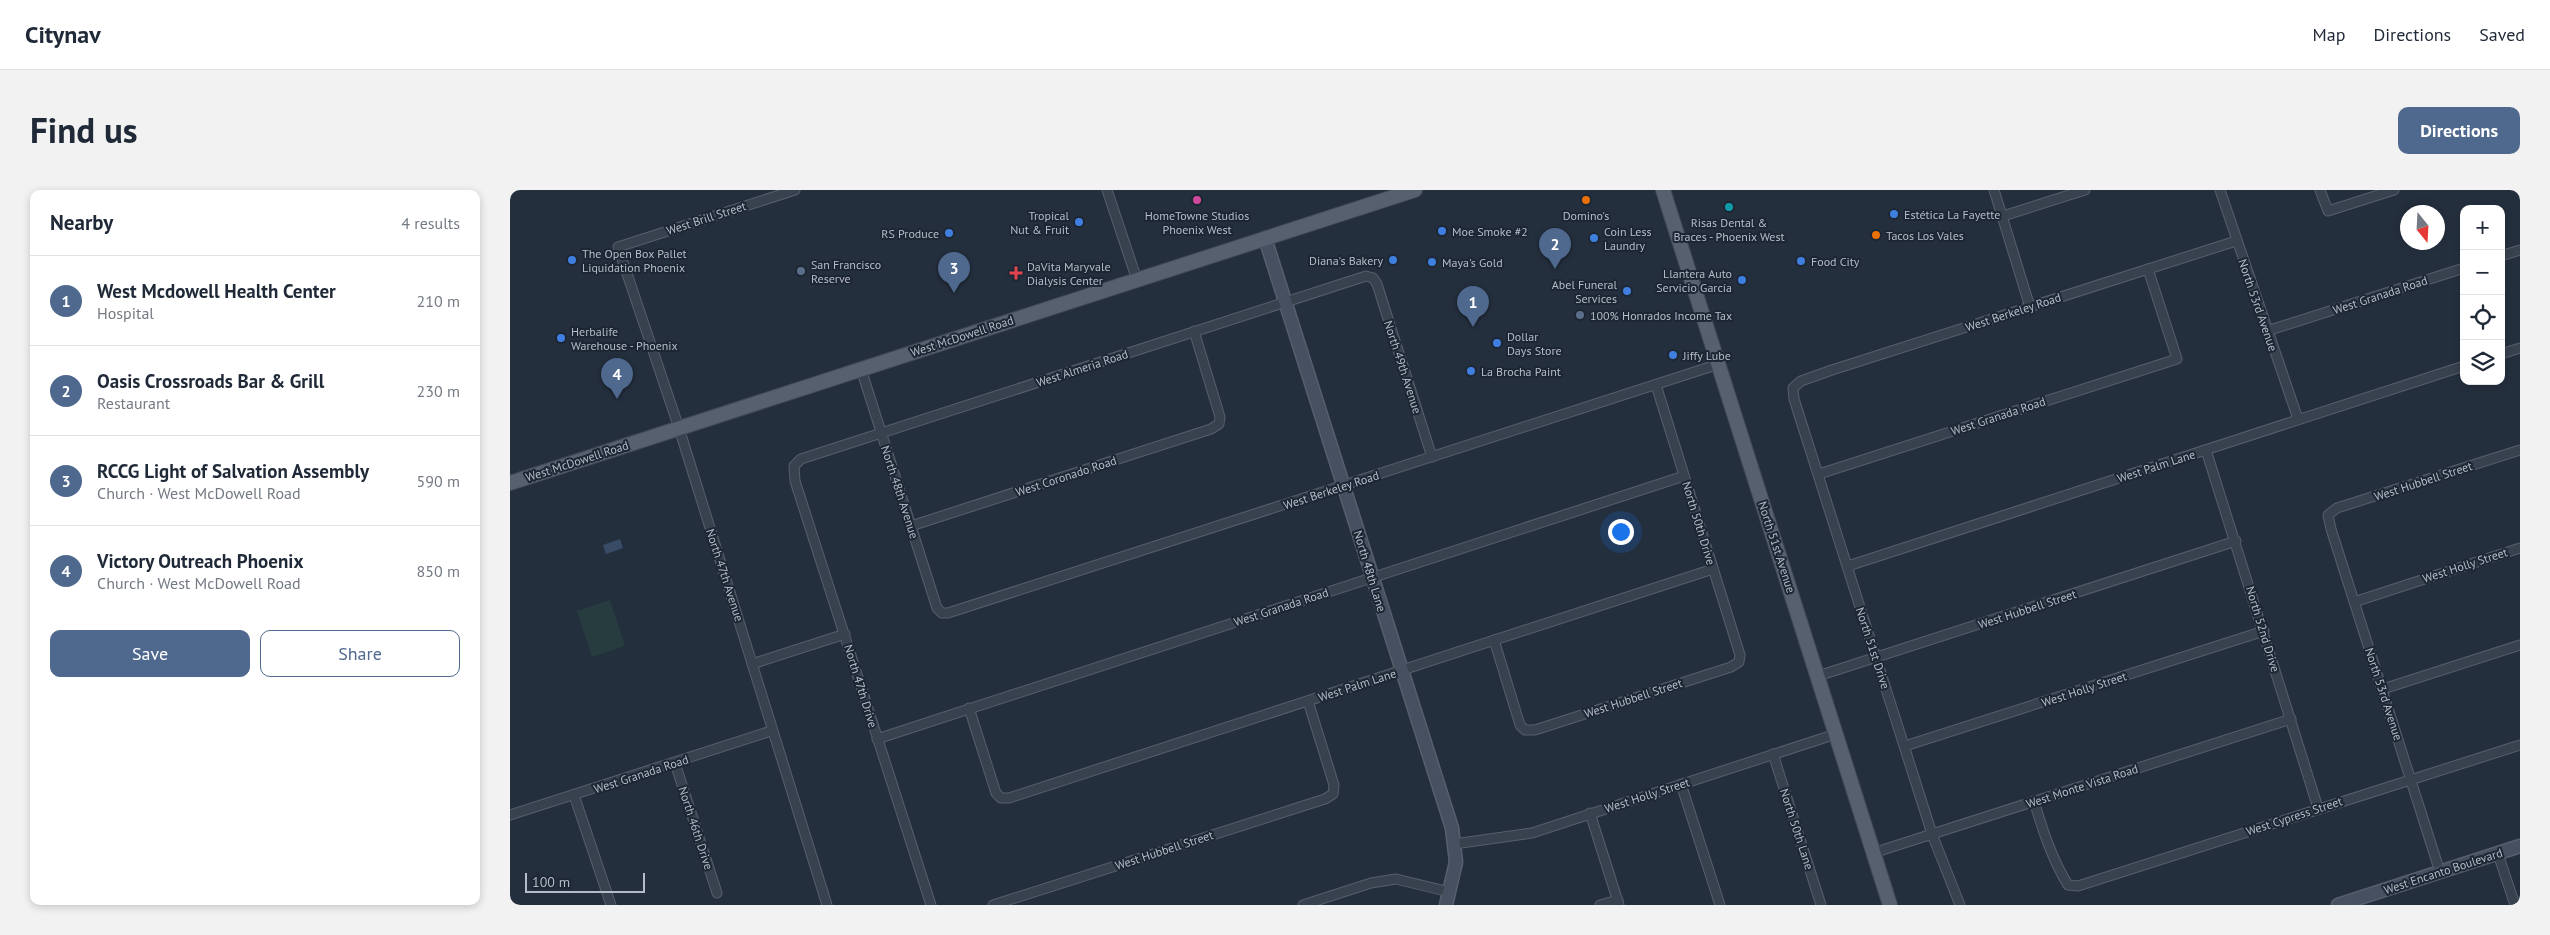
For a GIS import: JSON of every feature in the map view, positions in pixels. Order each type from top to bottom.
[{"type":"main road","name":"West McDowell Road","points":[[510,483],[1415,190]]},
{"type":"main road","name":"North 51st Avenue","points":[[1663,190],[1890,905]]},
{"type":"street","name":"West Brill Street","points":[[618,247],[795,190]]},
{"type":"street","points":[[1108,190],[1137,280]]},
{"type":"street","points":[[1384,200],[1396,190]]},
{"type":"street","points":[[1994,190],[2030,307]]},
{"type":"street","points":[[2003,216],[2085,190]]},
{"type":"street","name":"North 53rd Avenue","points":[[2220,190],[2298,419]]},
{"type":"street","points":[[2320,190],[2328,211],[2394,190]]},
{"type":"street","name":"North 48th Lane","points":[[1266,238],[1401,670],[1447,809],[1456,862],[1446,905]]},
{"type":"street","name":"West Berkeley Road","points":[[1793,388],[1801,381],[2236,241]]},
{"type":"street","name":"North 47th Avenue","points":[[618,247],[679,428],[771,731],[827,905]]},
{"type":"street","points":[[2505,255],[2520,250]]},
{"type":"street","name":"West Granada Road","points":[[1819,474],[2177,359],[2148,269]]},
{"type":"street","name":"West Granada Road","points":[[2267,331],[2460,269]]},
{"type":"street","name":"West Almeria Road","points":[[794,466],[801,459],[1194,331],[1366,276],[1373,278]]},
{"type":"street","name":"North 49th Avenue","points":[[1373,278],[1377,284],[1432,457]]},
{"type":"street","name":"West Coronado Road","points":[[911,526],[1211,429],[1219,424],[1220,417],[1194,331]]},
{"type":"street","points":[[2505,353],[2520,348]]},
{"type":"street","name":"West Berkeley Road","points":[[942,613],[1719,364]]},
{"type":"street","name":"West Palm Lane","points":[[1848,566],[2460,367]]},
{"type":"street","name":"North 48th Avenue","points":[[862,369],[937,608],[942,613]]},
{"type":"street","name":"North 50th Drive","points":[[1656,384],[1740,655],[1739,662]]},
{"type":"street","name":"North 51st Drive","points":[[1793,388],[1794,399],[1932,834],[1960,905]]},
{"type":"street","name":"North 52nd Drive","points":[[2206,450],[2318,808]]},
{"type":"street","name":"West Hubbell Street","points":[[2328,515],[2337,508],[2520,450]]},
{"type":"street","name":"North 47th Drive","points":[[794,466],[795,481],[930,905]]},
{"type":"street","name":"West Granada Road","points":[[877,739],[1684,476]]},
{"type":"street","name":"North 53rd Avenue","points":[[2328,515],[2440,872]]},
{"type":"street","name":"West Hubbell Street","points":[[1818,676],[2236,541]]},
{"type":"street","name":"West Holly Street","points":[[2354,602],[2520,548]]},
{"type":"street","name":"West Palm Lane","points":[[969,708],[996,793],[1001,798],[1009,798],[1713,569]]},
{"type":"street","name":"West Holly Street","points":[[1905,746],[2264,631]]},
{"type":"street","points":[[752,664],[845,634]]},
{"type":"street","name":"West Hubbell Street","points":[[1494,640],[1520,725],[1525,730],[1544,727],[1739,662]]},
{"type":"street","points":[[2383,689],[2520,646]]},
{"type":"street","name":"West Hubbell Street","points":[[993,905],[1315,802],[1333,794],[1334,785],[1308,701]]},
{"type":"street","name":"West Monte Vista Road","points":[[1873,853],[2291,719]]},
{"type":"street","name":"West Granada Road","points":[[510,815],[771,731]]},
{"type":"street","name":"West Holly Street","points":[[1454,844],[1532,833],[1836,734]]},
{"type":"street","name":"West Cypress Street","points":[[2034,802],[2048,848],[2068,885],[2078,886],[2520,745]]},
{"type":"street","name":"North 50th Lane","points":[[1773,754],[1820,905]]},
{"type":"street","name":"North 46th Drive","points":[[675,763],[717,893]]},
{"type":"street","points":[[1681,784],[1720,905]]},
{"type":"street","points":[[574,795],[611,905]]},
{"type":"street","points":[[1590,813],[1619,902],[1600,905]]},
{"type":"street","name":"West Encanto Boulevard","points":[[2338,905],[2520,846]]},
{"type":"street","points":[[2498,854],[2515,905]]},
{"type":"street","points":[[1303,905],[1371,883],[1396,879],[1450,892]]},
{"type":"green space","points":[[610,600],[625,646],[592,657],[577,611]]},
{"type":"water","points":[[620,539],[623,548],[606,554],[603,545]]},
{"type":"place","name":"HomeTowne Studios Phoenix West","points":[[1197,200]]},
{"type":"place","name":"Domino's","points":[[1586,200]]},
{"type":"place","name":"Risas Dental & Braces - Phoenix West","points":[[1729,207]]},
{"type":"place","name":"Estética La Fayette","points":[[1894,214]]},
{"type":"place","name":"Tropical Nut & Fruit","points":[[1079,222]]},
{"type":"place","name":"Moe Smoke #2","points":[[1442,231]]},
{"type":"place","name":"RS Produce","points":[[949,233]]},
{"type":"place","name":"Tacos Los Vales","points":[[1876,235]]},
{"type":"place","name":"Coin Less Laundry","points":[[1594,238]]},
{"type":"place","name":"The Open Box Pallet Liquidation Phoenix","points":[[572,260]]},
{"type":"place","name":"Diana's Bakery","points":[[1393,260]]},
{"type":"place","name":"Food City","points":[[1801,261]]},
{"type":"place","name":"Maya's Gold","points":[[1432,262]]},
{"type":"place","name":"Oasis Crossroads Bar & Grill","points":[[1555,269]]},
{"type":"place","name":"San Francisco Reserve","points":[[801,271]]},
{"type":"place","name":"DaVita Maryvale Dialysis Center","points":[[1016,273]]},
{"type":"place","name":"Llantera Auto Servicio García","points":[[1742,280]]},
{"type":"place","name":"Abel Funeral Services","points":[[1627,291]]},
{"type":"place","name":"RCCG Light of Salvation Assembly","points":[[954,293]]},
{"type":"place","name":"100% Honrados Income Tax","points":[[1580,315]]},
{"type":"place","name":"West Mcdowell Health Center","points":[[1473,327]]},
{"type":"place","name":"Herbalife Warehouse - Phoenix","points":[[561,338]]},
{"type":"place","name":"Dollar Days Store","points":[[1497,343]]},
{"type":"place","name":"Jiffy Lube","points":[[1673,355]]},
{"type":"place","name":"La Brocha Paint","points":[[1471,371]]},
{"type":"place","name":"Victory Outreach Phoenix","points":[[617,399]]}]
